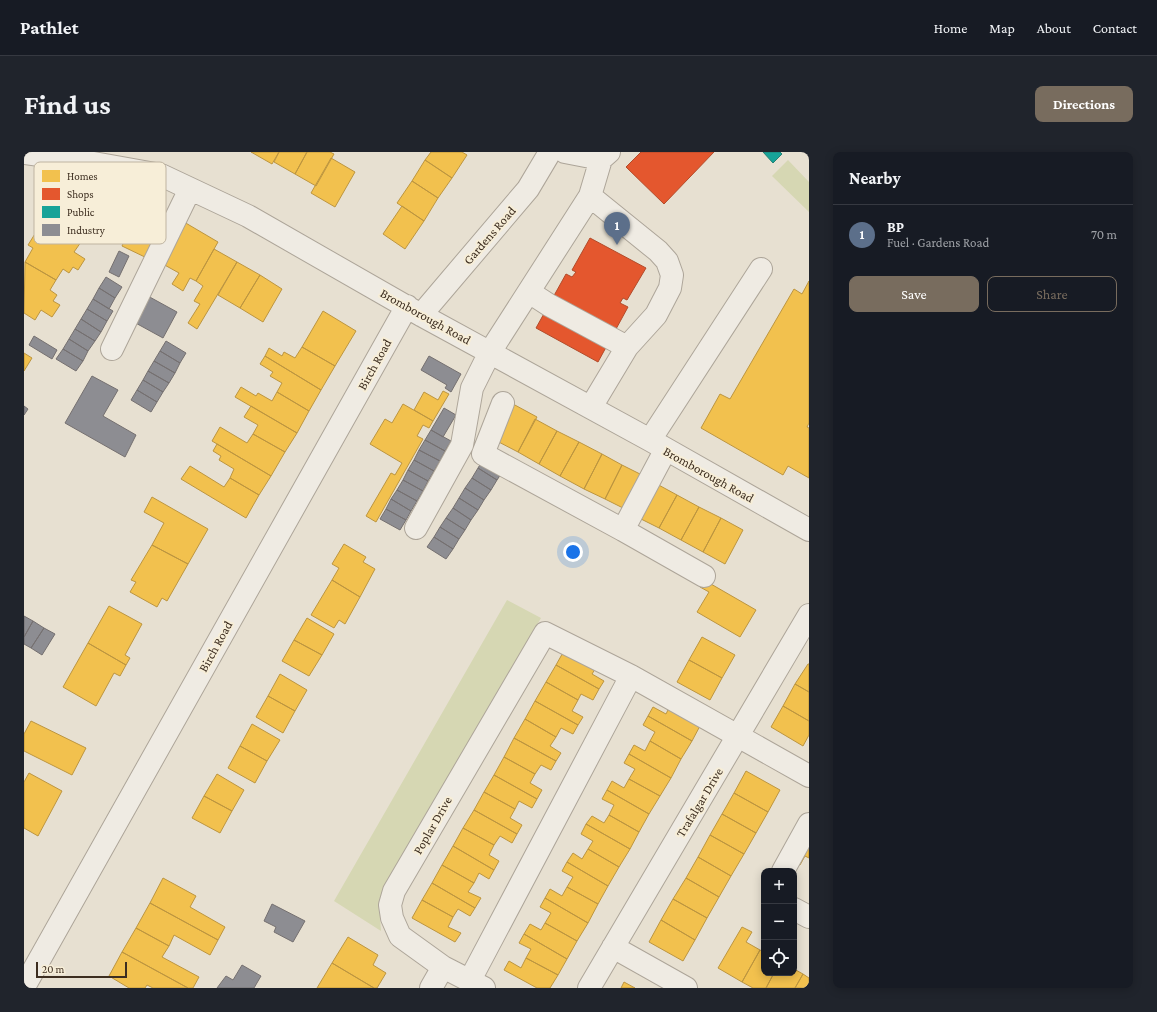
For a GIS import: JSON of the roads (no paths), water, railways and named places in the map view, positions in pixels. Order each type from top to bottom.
[{"type":"street","name":"Gardens Road","points":[[414,310],[528,189],[550,152]]},
{"type":"street","points":[[416,528],[462,445],[472,388],[490,352],[590,196],[605,156],[565,152]]},
{"type":"street","name":"Bromborough Road","points":[[24,154],[88,162]]},
{"type":"street","name":"Bromborough Road","points":[[166,177],[248,216],[809,530]]},
{"type":"street","points":[[166,238],[190,189]]},
{"type":"street","points":[[590,196],[658,251],[667,261],[672,275],[670,288],[656,315],[627,347],[591,408]]},
{"type":"street","points":[[112,349],[163,244]]},
{"type":"street","points":[[622,530],[658,445],[762,269]]},
{"type":"street","points":[[529,292],[549,305],[627,347]]},
{"type":"street","name":"Birch Road","points":[[24,987],[414,310]]},
{"type":"street","points":[[503,403],[483,454],[704,576]]},
{"type":"street","name":"Trafalgar Drive","points":[[589,988],[809,615]]},
{"type":"street","name":"Poplar Drive","points":[[477,984],[443,967],[400,936],[392,918],[390,905],[394,891],[545,633],[631,676]]},
{"type":"street","points":[[477,984],[631,676],[809,776]]},
{"type":"street","points":[[784,868],[809,824]]},
{"type":"street","points":[[797,911],[809,917]]},
{"type":"street","points":[[613,947],[686,988]]},
{"type":"street","points":[[431,988],[443,967]]},
{"type":"place","name":"BP","points":[[617,245]]}]
